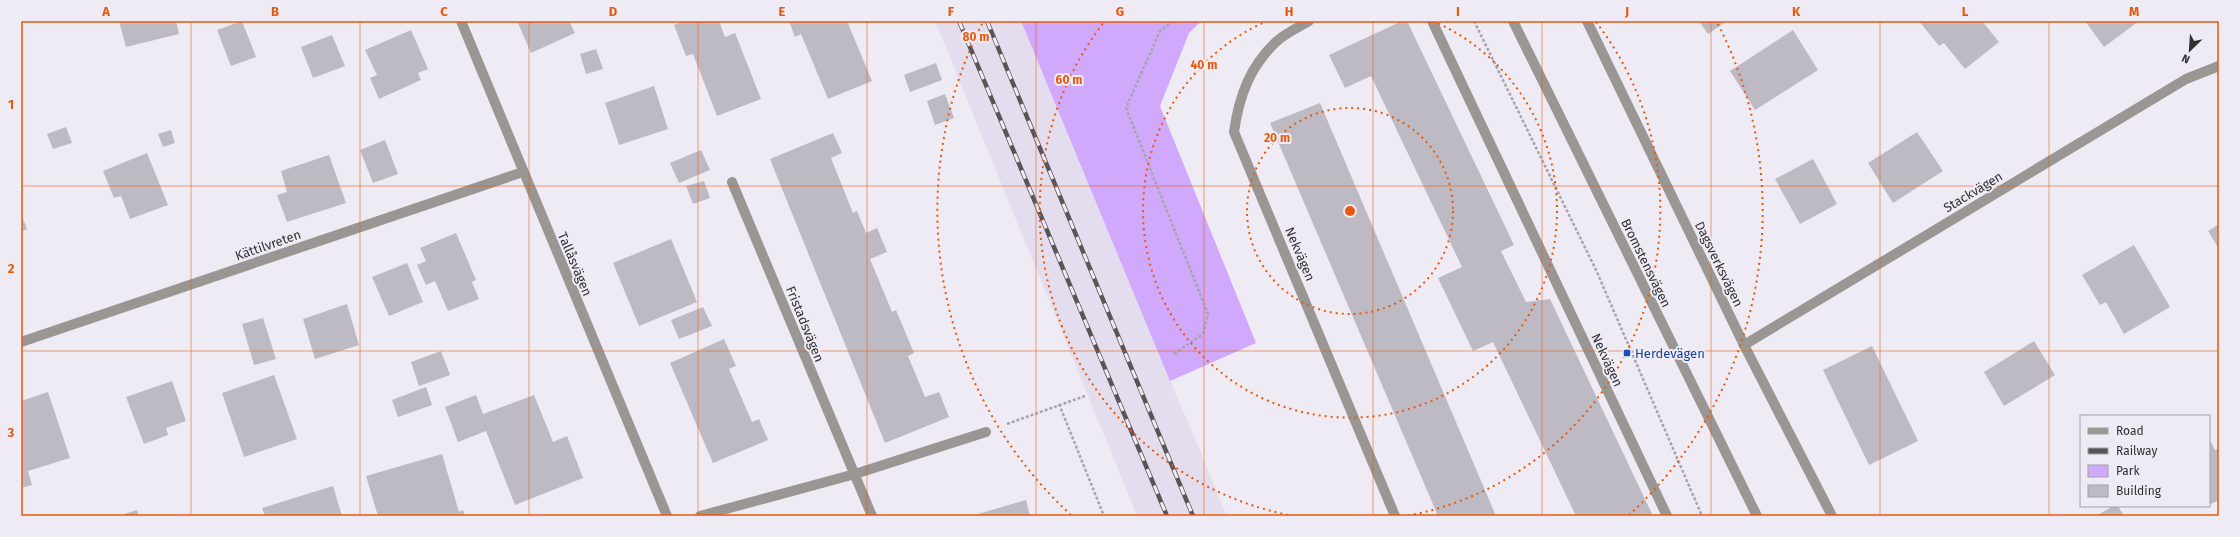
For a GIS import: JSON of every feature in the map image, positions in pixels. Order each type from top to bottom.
[{"type":"street","name":"Tallåsvägen","points":[[461,21],[667,516]]},
{"type":"street","name":"Nekvägen","points":[[1309,21],[1278,40],[1255,64],[1238,106],[1234,132],[1396,516]]},
{"type":"street","name":"Nekvägen","points":[[1432,21],[1667,516]]},
{"type":"street","name":"Bromstensvägen","points":[[1513,21],[1757,516]]},
{"type":"street","name":"Dagsverksvägen","points":[[1587,21],[1744,345],[1832,516]]},
{"type":"street","name":"Stackvägen","points":[[1744,345],[2186,79],[2219,66]]},
{"type":"street","name":"Kättilvreten","points":[[21,342],[523,172]]},
{"type":"street","name":"Fristadsvägen","points":[[732,182],[872,516]]},
{"type":"street","points":[[700,516],[855,474],[986,432]]},
{"type":"path","points":[[1173,21],[1160,31],[1126,108],[1208,314],[1203,334],[1174,354]]},
{"type":"path","points":[[1474,21],[1597,272],[1702,516]]},
{"type":"path","points":[[986,432],[1059,404],[1085,396]]},
{"type":"path","points":[[1059,404],[1104,516]]},
{"type":"shaded area","points":[[935,21],[1021,21],[1227,516],[1137,516]]},
{"type":"green space","points":[[1021,21],[1201,21],[1189,33],[1160,106],[1256,343],[1170,381]]},
{"type":"building","points":[[119,21],[176,21],[179,34],[126,47]]},
{"type":"building","points":[[242,21],[256,57],[231,66],[217,30]]},
{"type":"building","points":[[517,21],[569,21],[575,33],[531,53]]},
{"type":"building","points":[[684,21],[719,21],[725,37],[735,33],[761,99],[717,116],[693,54],[686,56],[674,25]]},
{"type":"building","points":[[789,21],[847,21],[872,81],[828,99],[801,34],[795,37]]},
{"type":"building","points":[[1402,21],[1407,21],[1514,245],[1501,251],[1526,302],[1550,299],[1653,516],[1576,516],[1493,342],[1473,351],[1438,278],[1462,267],[1371,76],[1345,88],[1329,55]]},
{"type":"building","points":[[1699,21],[1727,21],[1708,34]]},
{"type":"building","points":[[1919,21],[1982,21],[1999,42],[1965,69],[1944,43],[1939,46]]},
{"type":"building","points":[[2085,21],[2139,21],[2104,47]]},
{"type":"building","points":[[411,30],[428,69],[418,73],[421,80],[379,99],[370,78],[377,75],[365,50]]},
{"type":"building","points":[[1793,30],[1818,70],[1755,110],[1730,71]]},
{"type":"building","points":[[332,35],[345,66],[313,78],[301,47]]},
{"type":"building","points":[[596,49],[603,69],[586,74],[580,54]]},
{"type":"building","points":[[936,63],[942,80],[910,92],[904,75]]},
{"type":"building","points":[[654,86],[668,129],[619,145],[605,103]]},
{"type":"building","points":[[945,94],[954,118],[935,125],[927,101]]},
{"type":"building","points":[[1320,103],[1496,516],[1438,516],[1270,123]]},
{"type":"building","points":[[66,127],[72,143],[53,149],[47,134]]},
{"type":"building","points":[[171,130],[175,143],[163,147],[158,134]]},
{"type":"building","points":[[1917,132],[1943,171],[1893,203],[1868,163]]},
{"type":"building","points":[[833,133],[842,153],[831,158],[853,213],[857,211],[866,233],[877,228],[887,252],[870,259],[892,312],[896,310],[914,353],[908,356],[925,397],[939,392],[949,417],[885,443],[770,159]]},
{"type":"building","points":[[385,140],[398,174],[373,183],[360,150]]},
{"type":"building","points":[[701,150],[710,170],[679,183],[670,163]]},
{"type":"building","points":[[147,153],[168,205],[130,219],[121,196],[114,198],[103,171]]},
{"type":"building","points":[[329,155],[346,203],[287,222],[277,195],[287,192],[281,171]]},
{"type":"building","points":[[1813,159],[1837,204],[1800,224],[1775,179]]},
{"type":"building","points":[[704,181],[710,198],[693,204],[686,186]]},
{"type":"building","points":[[21,214],[27,229],[21,232]]},
{"type":"building","points":[[2219,224],[2219,249],[2208,231]]},
{"type":"building","points":[[456,233],[476,280],[472,282],[479,299],[448,311],[435,281],[426,285],[417,265],[426,261],[420,248]]},
{"type":"building","points":[[671,239],[697,302],[639,326],[613,263]]},
{"type":"building","points":[[2134,245],[2170,307],[2124,334],[2106,302],[2100,305],[2082,275]]},
{"type":"building","points":[[407,263],[423,302],[389,316],[372,277]]},
{"type":"building","points":[[347,304],[359,345],[315,359],[303,319]]},
{"type":"building","points":[[703,307],[712,326],[679,339],[671,320]]},
{"type":"building","points":[[263,318],[276,359],[254,365],[242,324]]},
{"type":"building","points":[[724,339],[736,366],[729,369],[752,422],[759,419],[768,440],[713,463],[670,363]]},
{"type":"building","points":[[2034,341],[2055,375],[2004,406],[1984,372]]},
{"type":"building","points":[[1872,346],[1918,441],[1869,465],[1823,370]]},
{"type":"building","points":[[441,351],[450,375],[419,386],[411,362]]},
{"type":"building","points":[[274,375],[297,439],[244,457],[222,393]]},
{"type":"building","points":[[172,381],[186,421],[166,428],[168,435],[144,444],[126,397]]},
{"type":"building","points":[[426,387],[432,405],[398,417],[392,400]]},
{"type":"building","points":[[48,392],[70,458],[28,471],[32,485],[21,488],[21,401]]},
{"type":"building","points":[[476,395],[483,414],[534,395],[553,442],[567,436],[583,478],[515,505],[486,431],[458,442],[445,407]]},
{"type":"building","points":[[2210,440],[2215,450],[2219,448],[2219,500],[2210,504]]},
{"type":"building","points":[[442,454],[459,512],[463,510],[465,516],[378,516],[366,476]]},
{"type":"building","points":[[333,486],[342,516],[265,516],[262,508]]},
{"type":"building","points":[[1026,500],[1030,516],[971,516]]},
{"type":"building","points":[[2111,507],[2119,507],[2124,516],[2096,516]]},
{"type":"building","points":[[137,510],[139,516],[118,516]]},
{"type":"railway","points":[[959,21],[1167,516]]},
{"type":"railway","points":[[987,21],[1193,516]]},
{"type":"place","name":"Herdevägen","points":[[1627,353]]}]
